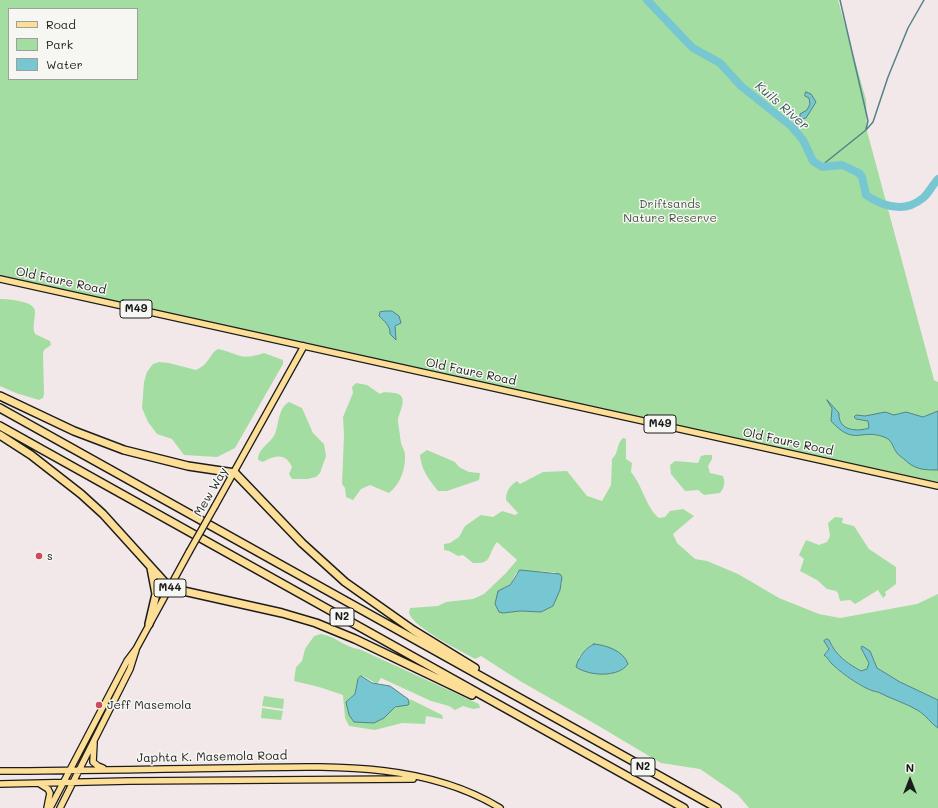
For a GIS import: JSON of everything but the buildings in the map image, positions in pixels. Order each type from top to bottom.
[{"type":"highway","points":[[0,396],[74,431],[124,450],[188,466],[235,473],[302,543],[345,582],[391,615],[504,686],[519,698]]},
{"type":"highway","name":"N2","points":[[0,408],[717,808]]},
{"type":"highway","name":"N2","points":[[0,426],[684,808]]},
{"type":"highway","points":[[0,435],[37,459],[81,494],[103,514],[170,588],[282,613],[316,623],[355,639],[466,692],[492,701]]},
{"type":"highway","points":[[150,566],[156,594],[150,624]]},
{"type":"main road","name":"Old Faure Road","points":[[0,279],[938,486]]},
{"type":"main road","name":"Mew Way","points":[[50,808],[127,661],[136,649],[215,506],[235,473],[304,346]]},
{"type":"main road","name":"Mew Way","points":[[60,808],[130,669],[136,649]]},
{"type":"main road","points":[[95,740],[93,762],[98,766],[113,770]]},
{"type":"main road","name":"Japhta K. Masemola Road","points":[[0,772],[343,766],[423,779],[469,791],[500,808]]},
{"type":"main road","name":"Japhta K. Masemola Road","points":[[0,784],[423,779]]},
{"type":"main road","points":[[40,784],[48,789],[50,793],[47,808]]},
{"type":"green space","name":"Driftsands Nature Reserve","points":[[0,0],[838,0],[866,100],[867,131],[934,380],[938,382],[938,482],[638,419],[0,278]]},
{"type":"green space","points":[[0,299],[21,301],[31,305],[35,312],[35,334],[50,341],[51,345],[44,350],[43,354],[44,394],[43,398],[39,400],[0,386]]},
{"type":"green space","points":[[218,349],[244,357],[264,353],[283,360],[283,364],[235,448],[217,457],[184,455],[172,439],[157,434],[148,422],[142,408],[144,382],[147,372],[153,364],[159,362],[196,370],[201,368]]},
{"type":"green space","points":[[356,383],[367,385],[380,394],[386,392],[395,393],[400,395],[402,398],[403,401],[398,422],[405,460],[402,476],[393,490],[389,493],[370,485],[361,489],[353,500],[346,497],[345,488],[342,484],[344,434],[343,417],[353,393],[352,387]]},
{"type":"green space","points":[[289,402],[302,408],[313,433],[324,444],[326,456],[320,473],[316,477],[307,479],[292,479],[289,474],[292,467],[283,457],[271,458],[263,462],[258,460],[260,452],[275,434],[281,412],[285,405]]},
{"type":"green space","points":[[623,438],[626,439],[626,459],[632,463],[631,472],[654,513],[659,518],[665,517],[670,511],[683,509],[694,516],[673,534],[677,543],[695,559],[707,561],[738,574],[779,598],[819,614],[840,618],[917,604],[938,594],[938,700],[900,682],[877,668],[870,651],[861,648],[869,663],[867,669],[862,671],[842,658],[829,640],[827,644],[829,649],[824,654],[836,668],[847,677],[873,691],[914,708],[922,713],[938,728],[938,808],[749,808],[738,795],[700,769],[661,763],[520,681],[481,656],[475,659],[449,645],[428,632],[413,619],[409,613],[410,608],[438,606],[446,602],[473,599],[484,594],[517,560],[497,542],[489,558],[484,562],[479,563],[473,563],[463,555],[458,556],[444,550],[444,544],[450,543],[459,537],[465,526],[481,515],[493,517],[502,511],[515,515],[518,513],[506,500],[508,489],[514,483],[517,481],[520,484],[543,472],[567,471],[587,496],[602,501],[611,485],[612,459],[616,454]],"holes":[[[528,571],[555,572],[562,582],[553,606],[525,612],[504,613],[502,589],[510,585],[516,573]],[[594,644],[625,667],[609,674],[578,658],[590,645]]]},
{"type":"green space","points":[[427,450],[455,462],[459,467],[469,472],[480,473],[479,480],[447,491],[438,491],[422,465],[420,455]]},
{"type":"green space","points":[[712,455],[712,459],[708,466],[710,473],[723,476],[723,489],[720,493],[704,495],[698,490],[685,491],[671,474],[670,465],[675,461],[698,463],[701,456]]},
{"type":"green space","points":[[835,517],[843,518],[842,523],[854,526],[869,549],[896,567],[896,584],[885,592],[886,595],[883,598],[878,590],[855,604],[850,600],[840,601],[836,591],[827,589],[817,580],[800,571],[804,559],[799,555],[806,540],[819,545],[827,542],[830,536],[828,523]]},
{"type":"green space","points":[[321,634],[331,637],[350,647],[359,649],[479,704],[480,708],[473,709],[463,706],[455,710],[449,706],[431,701],[381,678],[377,684],[363,676],[356,686],[355,694],[348,700],[384,718],[389,711],[409,701],[408,699],[442,715],[443,719],[426,716],[425,724],[402,723],[375,730],[349,726],[345,718],[343,695],[294,681],[296,667],[302,661],[305,649],[314,636]]},
{"type":"green space","points":[[264,696],[284,699],[283,709],[262,706]]},
{"type":"green space","points":[[262,708],[283,711],[281,720],[261,718]]},
{"type":"water","points":[[806,92],[811,94],[816,102],[806,118],[802,119],[800,118],[800,114],[807,110],[810,104],[809,98],[805,96]]},
{"type":"water","points":[[392,311],[399,316],[401,323],[395,326],[396,340],[390,334],[389,328],[379,316],[380,312]]},
{"type":"water","points":[[827,400],[839,413],[842,424],[849,429],[854,430],[869,428],[868,421],[856,419],[854,417],[856,415],[865,416],[885,412],[894,415],[906,412],[923,417],[938,411],[938,470],[924,469],[912,465],[895,451],[891,442],[887,438],[869,434],[852,435],[839,429],[831,421],[832,409]]},
{"type":"water","points":[[520,570],[560,574],[562,577],[560,590],[553,606],[541,612],[499,612],[495,604],[498,591],[510,585]]},
{"type":"water","points":[[827,639],[842,658],[861,671],[867,669],[869,663],[861,648],[862,646],[870,651],[877,668],[900,682],[938,700],[938,728],[919,711],[867,688],[841,672],[824,655],[829,649],[824,641]]},
{"type":"water","points":[[594,644],[609,647],[619,652],[626,659],[628,664],[617,672],[603,674],[588,672],[576,667],[583,653]]},
{"type":"water","points":[[361,676],[372,683],[390,686],[408,699],[409,704],[395,707],[384,718],[374,723],[354,722],[349,715],[346,702],[355,694],[358,679]]},
{"type":"waterway","name":"Kuils River","points":[[647,0],[693,48],[720,63],[741,86],[791,126],[803,140],[813,161],[822,167],[842,165],[859,173],[862,177],[866,195],[880,203],[894,207],[909,206],[923,198],[938,179]]},
{"type":"waterway","points":[[840,0],[868,121],[866,129]]},
{"type":"waterway","points":[[822,167],[826,162],[866,130],[873,122],[888,77],[908,28],[924,0]]},
{"type":"place","name":"s","points":[[39,556]]},
{"type":"place","name":"Jeff Masemola","points":[[99,705]]}]
